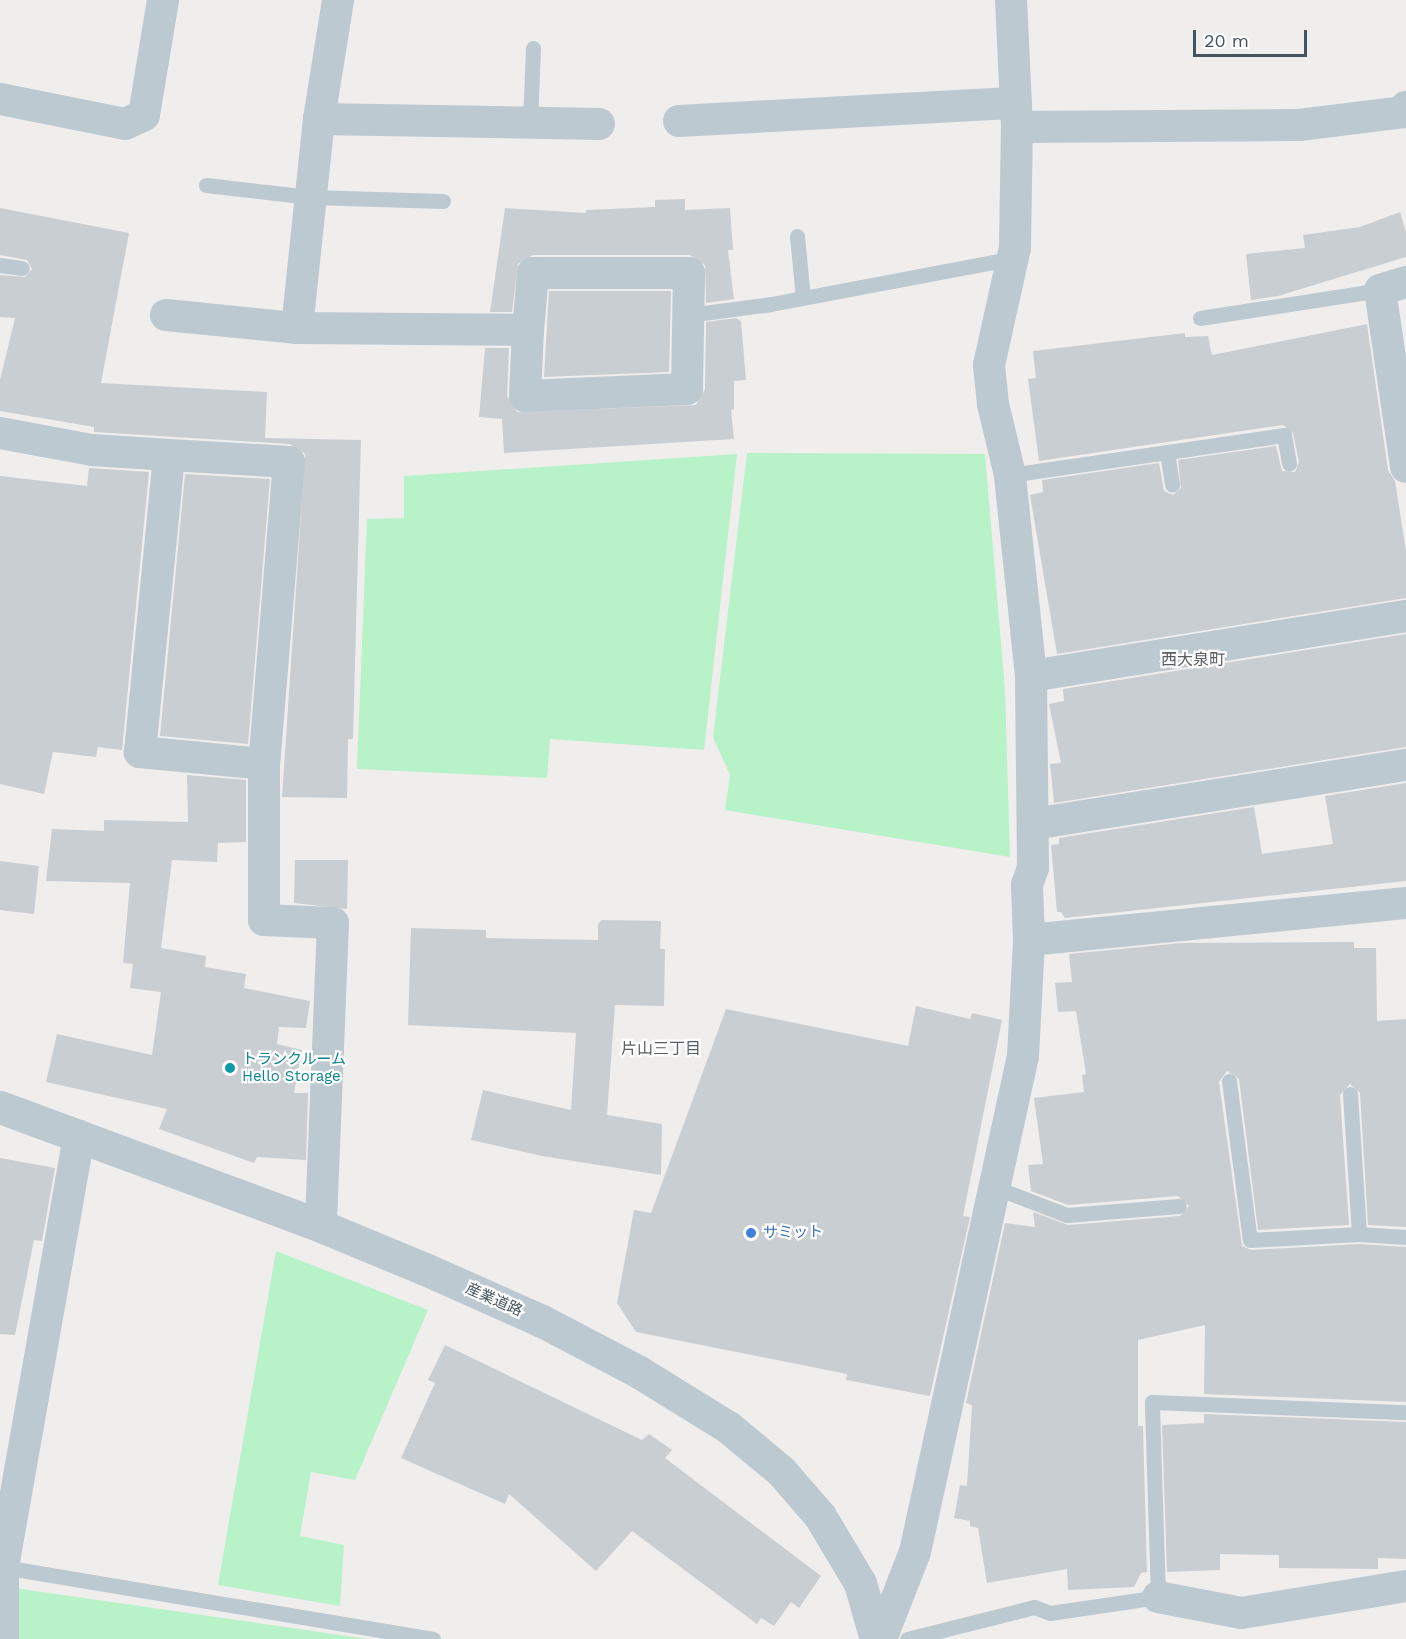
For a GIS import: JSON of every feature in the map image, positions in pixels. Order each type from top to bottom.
[{"type":"street","points":[[0,99],[125,124],[144,115],[163,0]]},
{"type":"street","points":[[297,328],[319,119],[338,0]]},
{"type":"street","points":[[881,1639],[915,1552],[1023,1056],[1029,940],[1027,885],[1033,868],[1031,676],[1010,475],[993,404],[989,365],[1014,258],[1016,115],[1011,0]]},
{"type":"street","points":[[679,121],[1016,115],[1299,125],[1403,112],[1406,108]]},
{"type":"street","points":[[319,119],[599,124]]},
{"type":"street","points":[[532,273],[689,273],[687,389],[525,396],[528,330],[532,273]]},
{"type":"street","points":[[1393,286],[1406,466]]},
{"type":"street","points":[[166,315],[297,328],[528,330]]},
{"type":"street","points":[[0,433],[92,450],[289,462],[264,764],[264,920],[333,923],[321,1226]]},
{"type":"street","points":[[169,455],[140,752],[264,764]]},
{"type":"street","points":[[1031,676],[1406,616]]},
{"type":"street","points":[[1033,824],[1406,765]]},
{"type":"street","points":[[1029,940],[1406,903]]},
{"type":"street","name":"産業道路","points":[[0,1107],[321,1226],[542,1321],[639,1372],[728,1427],[781,1471],[820,1516],[860,1583],[876,1639]]},
{"type":"street","points":[[3,1639],[2,1567],[79,1136]]},
{"type":"street","points":[[1158,1597],[1242,1626],[1406,1586]]},
{"type":"lane","points":[[530,123],[533,48]]},
{"type":"lane","points":[[206,186],[310,197],[443,201]]},
{"type":"lane","points":[[797,236],[803,298]]},
{"type":"lane","points":[[688,315],[803,298],[1014,258]]},
{"type":"lane","points":[[0,265],[22,268]]},
{"type":"lane","points":[[1200,318],[1393,286]]},
{"type":"lane","points":[[1010,475],[1284,435],[1289,464]]},
{"type":"lane","points":[[1167,452],[1172,485]]},
{"type":"lane","points":[[1229,1081],[1250,1240],[1359,1234],[1406,1237]]},
{"type":"lane","points":[[1350,1094],[1359,1234]]},
{"type":"lane","points":[[994,1187],[1067,1215],[1179,1206]]},
{"type":"lane","points":[[907,1639],[1034,1606],[1050,1613],[1158,1597],[1152,1402],[1406,1412]]},
{"type":"lane","points":[[2,1567],[433,1639]]},
{"type":"green space","points":[[747,453],[985,454],[1005,690],[1010,857],[725,810],[730,775],[713,737]]},
{"type":"green space","points":[[737,454],[704,750],[550,739],[547,778],[357,769],[367,519],[404,518],[404,476]]},
{"type":"green space","points":[[276,1251],[428,1310],[355,1480],[311,1472],[300,1536],[344,1545],[340,1606],[218,1585]]},
{"type":"green space","points":[[14,1588],[368,1639],[16,1639]]},
{"type":"building","points":[[685,199],[685,210],[730,208],[733,250],[728,250],[734,299],[706,303],[705,265],[690,255],[533,255],[518,264],[512,312],[490,312],[505,208],[586,213],[586,210],[655,207],[655,200]]},
{"type":"building","points":[[0,208],[129,233],[101,383],[267,392],[265,438],[361,440],[353,739],[348,739],[347,798],[282,797],[305,454],[290,444],[94,432],[94,427],[0,411],[0,380],[15,318],[0,317],[0,275],[25,277],[32,269],[27,260],[0,255]]},
{"type":"building","points":[[1400,212],[1406,232],[1406,257],[1278,296],[1251,300],[1246,254],[1305,248],[1303,235],[1360,227]]},
{"type":"building","points":[[549,291],[671,291],[669,372],[544,377]]},
{"type":"building","points":[[736,318],[741,321],[746,380],[734,381],[734,409],[731,410],[734,439],[504,453],[502,419],[479,417],[485,348],[509,348],[507,396],[517,412],[696,405],[705,389],[706,322]]},
{"type":"building","points":[[1367,324],[1388,470],[1395,481],[1406,551],[1406,598],[1057,654],[1030,495],[1043,492],[1042,480],[1159,463],[1164,491],[1173,495],[1181,488],[1178,460],[1276,446],[1282,471],[1295,472],[1299,462],[1293,433],[1283,425],[1039,461],[1028,379],[1036,378],[1033,351],[1185,333],[1185,337],[1208,336],[1212,355]]},
{"type":"building","points":[[89,468],[149,472],[122,750],[98,747],[96,757],[53,752],[44,794],[0,784],[0,476],[87,486]]},
{"type":"building","points":[[185,474],[270,479],[248,744],[160,736]]},
{"type":"building","points":[[1406,634],[1406,747],[1054,803],[1050,764],[1061,763],[1049,704],[1064,701],[1063,689]]},
{"type":"building","points":[[187,775],[246,780],[246,842],[218,843],[217,862],[172,860],[161,948],[206,956],[205,967],[246,974],[244,988],[310,1001],[306,1028],[279,1027],[277,1044],[302,1050],[294,1093],[308,1093],[306,1160],[257,1157],[254,1163],[159,1129],[167,1109],[46,1082],[57,1034],[152,1055],[161,992],[130,988],[133,964],[123,963],[130,883],[46,881],[52,829],[104,831],[104,820],[188,822]]},
{"type":"building","points":[[1406,783],[1406,881],[1065,918],[1061,912],[1057,912],[1051,845],[1059,844],[1059,838],[1254,807],[1262,854],[1333,844],[1325,796]]},
{"type":"building","points":[[295,860],[348,860],[347,909],[294,903]]},
{"type":"building","points":[[0,861],[39,866],[34,914],[0,910]]},
{"type":"building","points":[[602,920],[661,921],[660,949],[665,949],[664,1006],[615,1005],[607,1115],[662,1124],[661,1175],[542,1156],[471,1140],[483,1090],[571,1110],[576,1033],[408,1025],[411,928],[486,930],[486,938],[598,940],[598,924]]},
{"type":"building","points":[[1354,942],[1354,948],[1376,948],[1377,1021],[1406,1019],[1406,1227],[1368,1225],[1360,1093],[1350,1084],[1340,1095],[1349,1225],[1258,1230],[1239,1079],[1227,1071],[1219,1082],[1242,1246],[1251,1250],[1359,1244],[1406,1247],[1406,1402],[1204,1394],[1205,1325],[1138,1340],[1138,1426],[1143,1426],[1147,1572],[1141,1573],[1134,1587],[1068,1590],[1067,1569],[987,1583],[978,1528],[970,1526],[970,1521],[954,1518],[960,1485],[967,1486],[972,1405],[966,1403],[1005,1223],[1035,1227],[1033,1212],[1068,1225],[1180,1216],[1189,1206],[1178,1196],[1068,1205],[1031,1191],[1028,1165],[1043,1164],[1034,1098],[1084,1092],[1082,1075],[1086,1074],[1076,1011],[1058,1012],[1055,983],[1072,982],[1069,954],[1182,943]]},
{"type":"building","points":[[916,1006],[970,1019],[972,1013],[1002,1020],[963,1216],[970,1217],[930,1396],[846,1380],[847,1374],[636,1332],[617,1303],[634,1210],[651,1213],[726,1009],[908,1046]]},
{"type":"building","points":[[0,1158],[55,1168],[42,1241],[34,1240],[15,1335],[0,1334]]},
{"type":"building","points":[[445,1345],[642,1440],[649,1434],[672,1450],[665,1458],[821,1576],[799,1608],[791,1602],[774,1626],[761,1618],[757,1624],[632,1531],[596,1571],[509,1494],[505,1504],[401,1458],[435,1383],[428,1380]]},
{"type":"building","points":[[1204,1414],[1406,1422],[1406,1559],[1378,1558],[1378,1569],[1279,1568],[1279,1555],[1220,1554],[1220,1570],[1167,1572],[1162,1425],[1204,1423]]},
{"type":"place","name":"トランクルーム Hello Storage","points":[[230,1068]]},
{"type":"place","name":"サミット","points":[[751,1233]]},
{"type":"district","name":"西大泉町","points":[[1193,660]]},
{"type":"district","name":"片山三丁目","points":[[661,1049]]}]
